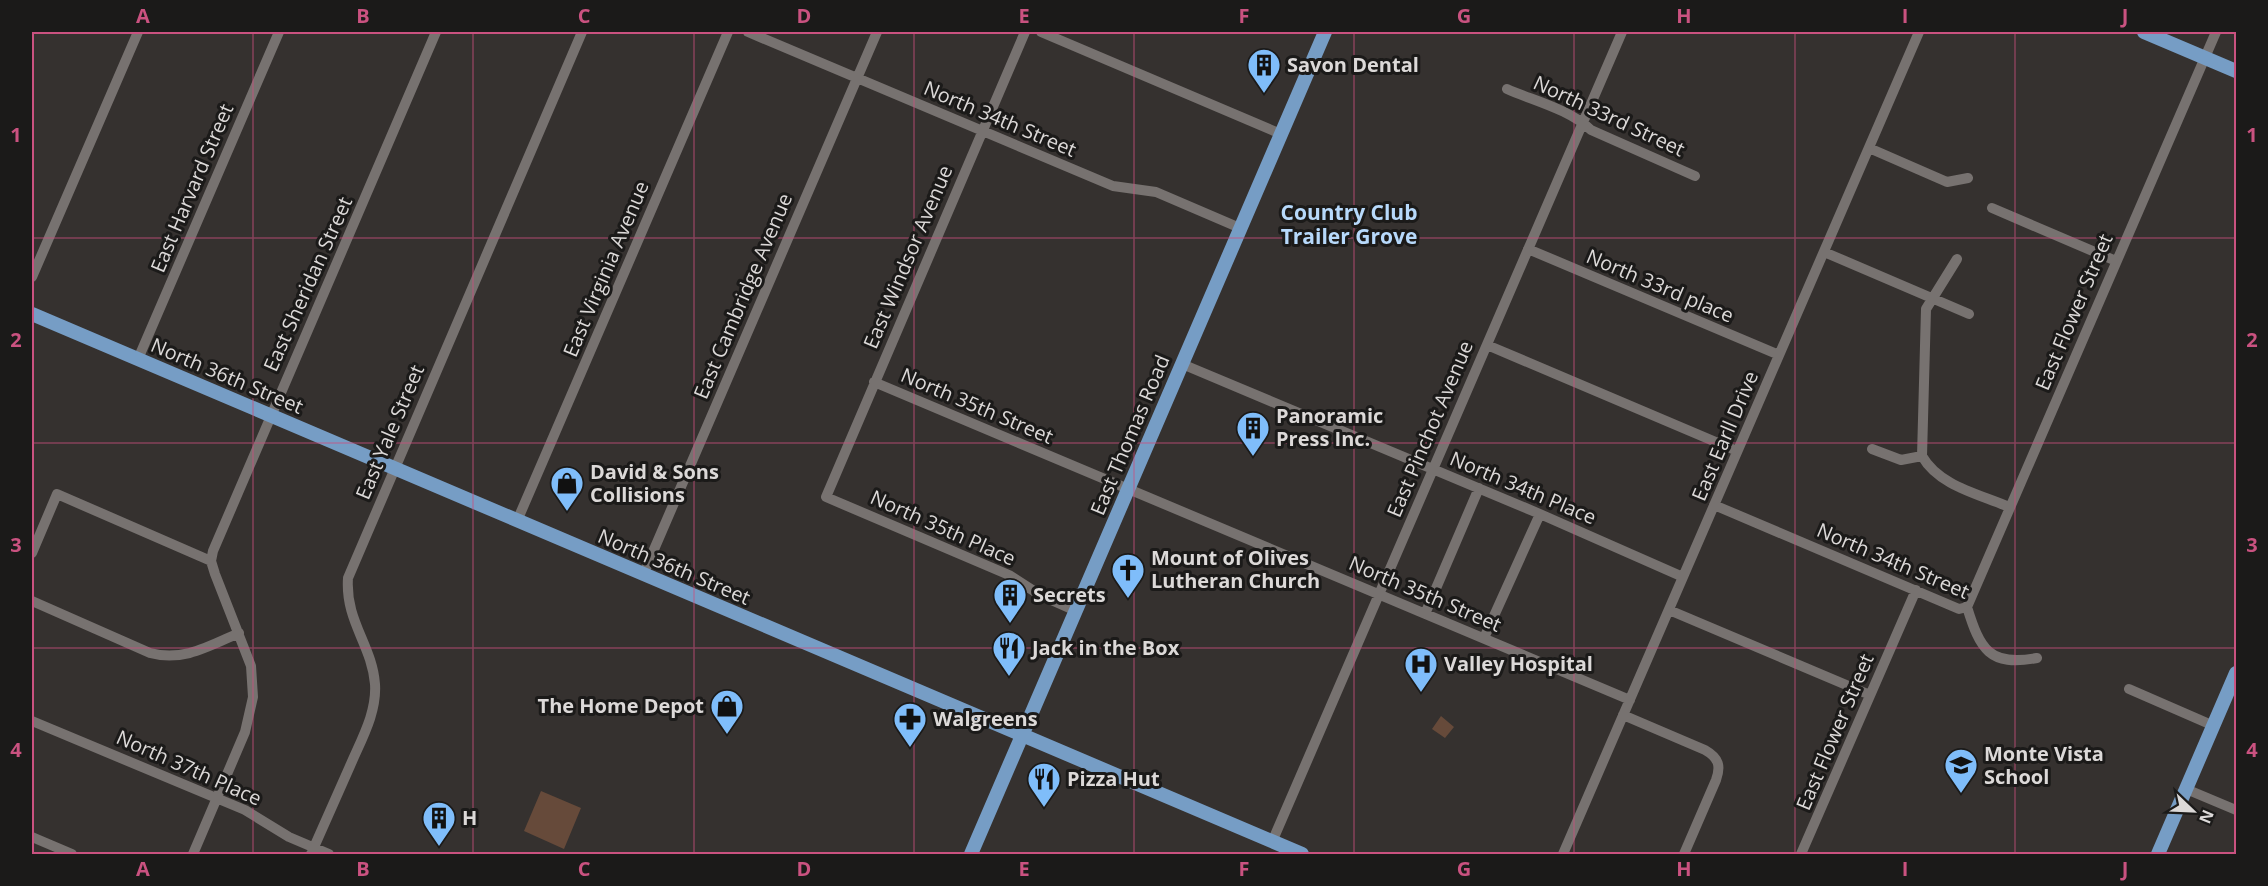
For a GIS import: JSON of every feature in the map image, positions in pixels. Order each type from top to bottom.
[{"type":"main road","name":"East Thomas Road","points":[[971,855],[1324,32]]},
{"type":"main road","points":[[2144,32],[2236,71]]},
{"type":"main road","name":"North 36th Street","points":[[32,314],[1302,855]]},
{"type":"main road","points":[[2158,855],[2236,673]]},
{"type":"street","points":[[32,277],[138,32]]},
{"type":"street","name":"East Harvard Street","points":[[138,359],[279,32]]},
{"type":"street","name":"East Sheridan Street","points":[[211,561],[217,541],[270,416],[436,32]]},
{"type":"street","name":"East Yale Street","points":[[312,851],[372,713],[375,685],[372,669],[349,606],[348,578],[582,32]]},
{"type":"street","name":"East Virginia Avenue","points":[[517,521],[728,32]]},
{"type":"street","name":"North 34th Street","points":[[748,32],[1113,186],[1156,192],[1240,228]]},
{"type":"street","name":"East Cambridge Avenue","points":[[643,575],[877,32]]},
{"type":"street","name":"East Windsor Avenue","points":[[826,497],[1025,32]]},
{"type":"street","points":[[1041,32],[1281,134]]},
{"type":"street","name":"East Pinchot Avenue","points":[[1272,842],[1622,32]]},
{"type":"street","name":"East Earll Drive","points":[[1563,855],[1919,32]]},
{"type":"street","name":"East Flower Street","points":[[1967,607],[2216,32]]},
{"type":"street","name":"North 33rd Street","points":[[1507,89],[1583,122],[1592,130],[1695,176]]},
{"type":"street","points":[[1869,148],[1947,182],[1968,178]]},
{"type":"street","points":[[1992,208],[2116,261]]},
{"type":"street","name":"North 33rd place","points":[[1528,249],[1779,355]]},
{"type":"street","points":[[1824,252],[1969,314]]},
{"type":"street","points":[[1957,259],[1926,309],[1922,456],[1928,466],[1942,479],[2009,507]]},
{"type":"street","points":[[1487,345],[1737,451]]},
{"type":"street","name":"North 34th Place","points":[[1182,364],[1479,488],[1683,577]]},
{"type":"street","name":"North 35th Street","points":[[874,382],[1630,700]]},
{"type":"street","points":[[1872,449],[1901,460],[1922,456]]},
{"type":"street","points":[[1425,614],[1479,488]]},
{"type":"street","points":[[32,553],[57,494],[211,561],[214,574],[251,666],[253,697],[244,732],[192,855]]},
{"type":"street","name":"North 35th Place","points":[[826,497],[1009,575],[1040,596],[1076,611]]},
{"type":"street","name":"North 34th Street","points":[[1714,505],[1959,609],[1967,607],[1979,641],[1995,656],[2016,662],[2037,658]]},
{"type":"street","points":[[1486,639],[1540,514]]},
{"type":"street","name":"East Flower Street","points":[[1801,855],[1916,590]]},
{"type":"street","points":[[32,601],[164,656],[178,657],[239,633]]},
{"type":"street","points":[[1669,610],[1870,695]]},
{"type":"street","points":[[2129,689],[2214,726]]},
{"type":"street","points":[[1623,715],[1705,750],[1718,760],[1719,770],[1716,780],[1684,855]]},
{"type":"street","name":"North 37th Place","points":[[32,721],[245,810],[312,851],[329,855]]},
{"type":"street","points":[[2186,789],[2236,810]]},
{"type":"street","points":[[32,837],[72,855]]},
{"type":"shaded area","points":[[1441,716],[1454,727],[1445,738],[1432,729]]},
{"type":"shaded area","points":[[541,791],[581,808],[564,849],[524,831]]},
{"type":"place","name":"Savon Dental","points":[[1264,94]]},
{"type":"place","name":"Panoramic Press Inc.","points":[[1253,457]]},
{"type":"place","name":"David & Sons Collisions","points":[[567,512]]},
{"type":"place","name":"Mount of Olives Lutheran Church","points":[[1128,599]]},
{"type":"place","name":"Secrets","points":[[1010,624]]},
{"type":"place","name":"Jack in the Box","points":[[1009,677]]},
{"type":"place","name":"Valley Hospital","points":[[1421,693]]},
{"type":"place","name":"The Home Depot","points":[[727,735]]},
{"type":"place","name":"Walgreens","points":[[910,748]]},
{"type":"place","name":"Monte Vista School","points":[[1961,794]]},
{"type":"place","name":"Pizza Hut","points":[[1044,808]]},
{"type":"place","name":"H","points":[[439,847]]},
{"type":"district","name":"Country Club Trailer Grove","points":[[1349,225]]}]
